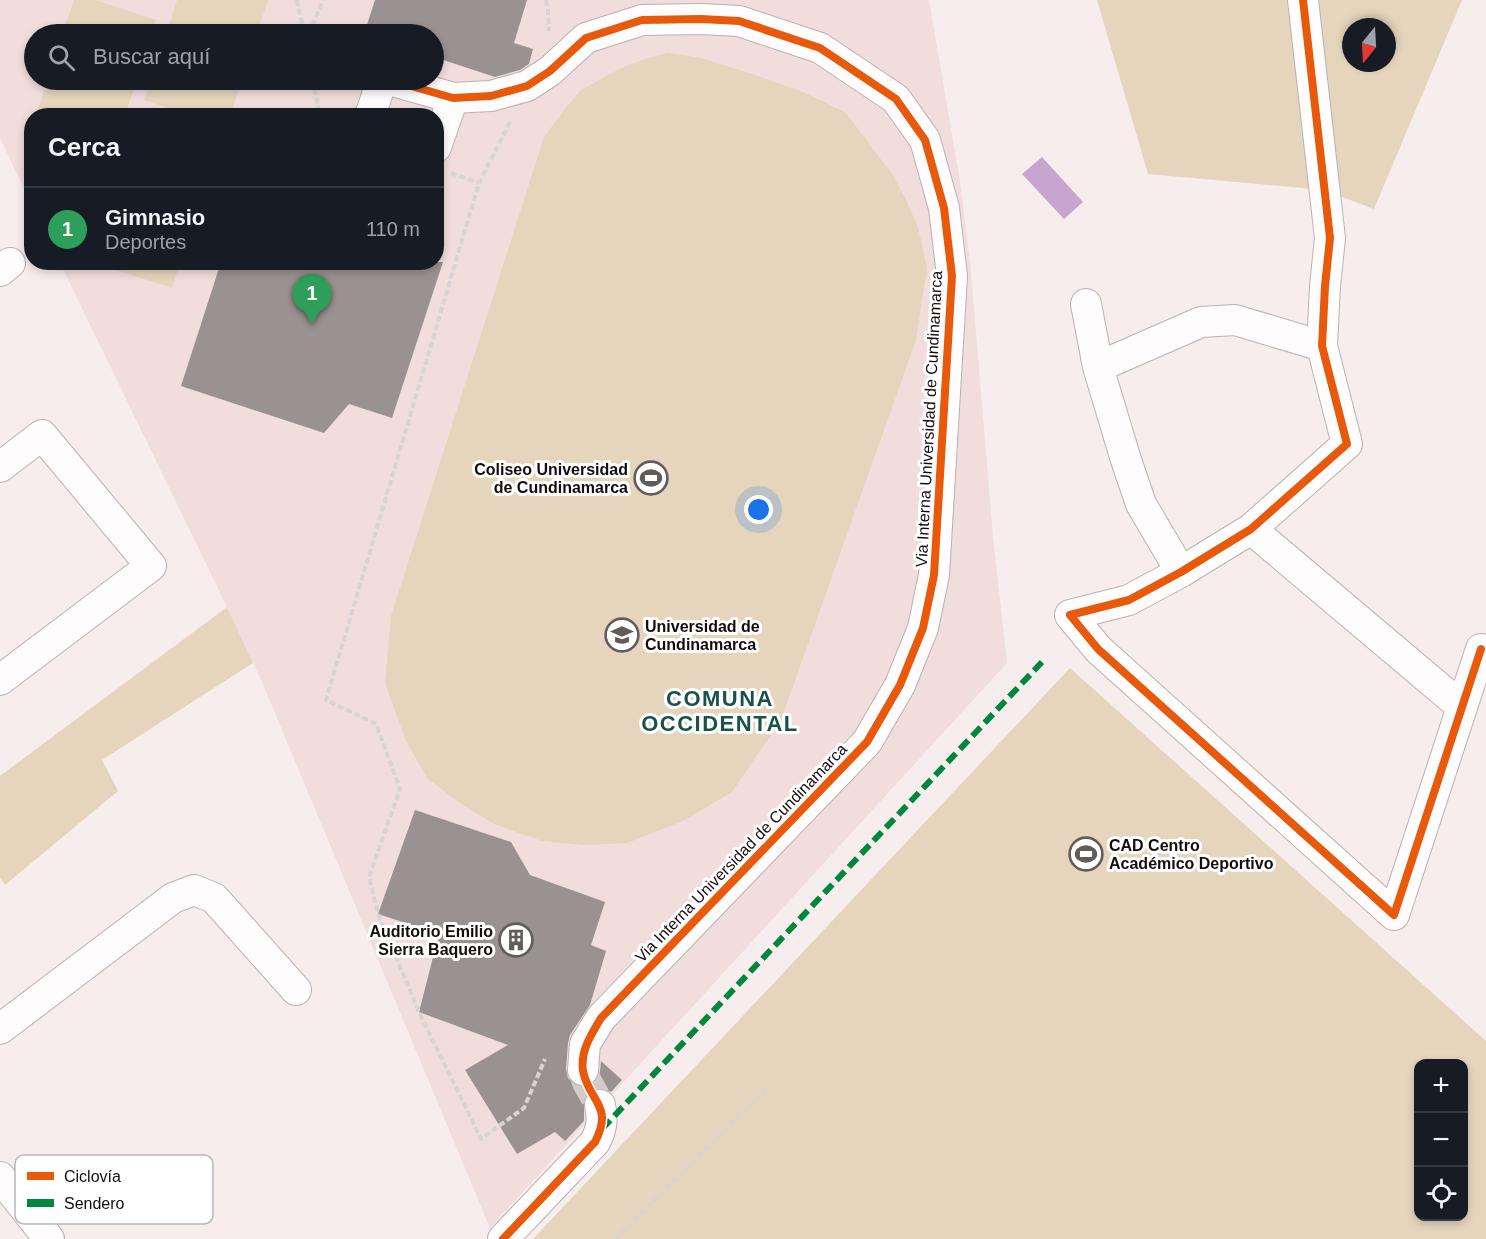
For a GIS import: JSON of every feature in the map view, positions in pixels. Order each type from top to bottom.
[{"type":"street","points":[[1303,0],[1330,238],[1322,346],[1347,444],[1251,529],[1181,572],[1129,600],[1070,615],[1098,649],[1394,915],[1481,649]]},
{"type":"street","name":"Via Interna Universidad de Cundinamarca","points":[[425,90],[453,98],[491,96],[530,84],[550,70],[586,38],[636,12],[642,20],[696,9],[820,48],[896,99],[925,141],[944,208],[952,276],[934,575],[923,628],[900,685],[867,742],[601,1018],[585,1044],[583,1070]]},
{"type":"street","points":[[373,108],[379,90]]},
{"type":"street","points":[[444,148],[453,98]]},
{"type":"street","points":[[1086,304],[1098,367],[1141,504],[1181,572]]},
{"type":"street","points":[[1098,367],[1201,322],[1235,320],[1322,346]]},
{"type":"street","points":[[0,467],[42,435],[151,566],[0,680]]},
{"type":"street","points":[[1251,529],[1462,707]]},
{"type":"street","points":[[0,1029],[173,898],[194,890],[214,898],[296,990]]},
{"type":"street","points":[[503,1239],[595,1142],[601,1131],[600,1105]]},
{"type":"street","points":[[0,1178],[15,1197]]},
{"type":"street","points":[[37,1224],[49,1239]]},
{"type":"path","points":[[297,0],[302,24]]},
{"type":"path","points":[[313,24],[323,0]]},
{"type":"path","points":[[530,84],[479,183],[326,700],[376,724],[400,789],[369,877],[373,896],[378,914],[419,1012],[481,1139],[524,1108],[545,1059]]},
{"type":"path","points":[[315,90],[318,108]]},
{"type":"path","points":[[444,160],[479,183]]},
{"type":"path","points":[[615,1239],[767,1088]]},
{"type":"shaded area","name":"Universidad de Cundinamarca","points":[[0,0],[929,0],[960,181],[970,262],[993,536],[1007,663],[490,1228],[262,682],[63,270],[444,270],[444,108],[24,108],[24,189],[0,138]]},
{"type":"shaded area","points":[[74,0],[95,0],[156,20],[155,24],[66,24]]},
{"type":"shaded area","points":[[177,0],[268,0],[260,24],[169,24]]},
{"type":"shaded area","points":[[1097,0],[1462,0],[1374,209],[1324,190],[1148,174]]},
{"type":"shaded area","name":"Coliseo Universidad de Cundinamarca","points":[[668,53],[701,58],[752,74],[801,91],[846,113],[892,174],[918,227],[927,268],[916,340],[781,720],[732,792],[683,821],[627,843],[583,845],[542,841],[494,824],[461,804],[427,778],[405,739],[385,683],[391,616],[544,137],[581,90],[621,68]]},
{"type":"shaded area","points":[[45,90],[134,90],[127,108],[38,108]]},
{"type":"shaded area","points":[[148,90],[239,90],[233,108],[168,108],[144,100]]},
{"type":"shaded area","points":[[1042,157],[1083,202],[1064,219],[1022,174]]},
{"type":"shaded area","points":[[116,270],[178,270],[172,288]]},
{"type":"shaded area","points":[[227,607],[253,663],[102,760],[118,791],[5,885],[0,878],[0,776]]},
{"type":"shaded area","name":"CAD Centro Académico Deportivo","points":[[1070,668],[1486,1041],[1486,1239],[533,1239]]},
{"type":"building","points":[[375,0],[527,0],[514,43],[533,49],[529,64],[520,70],[495,77],[444,60],[444,24],[367,24]]},
{"type":"building","points":[[218,270],[440,270],[392,418],[349,404],[324,433],[181,386]]},
{"type":"building","name":"Auditorio Emilio Sierra Baquero","points":[[415,810],[511,842],[530,875],[605,902],[591,945],[606,951],[590,1005],[570,1035],[566,1069],[568,1078],[581,1087],[590,1086],[597,1079],[601,1061],[622,1080],[611,1092],[597,1088],[588,1092],[584,1100],[584,1121],[565,1141],[555,1132],[517,1154],[465,1070],[508,1045],[419,1012],[439,934],[378,914]]},
{"type":"tunnel","points":[[583,1070],[600,1105]]},
{"type":"marked path","points":[[602,1129],[1042,662]]},
{"type":"cycle path","points":[[1303,0],[1330,238],[1322,346],[1347,444],[1251,529],[1181,572],[1129,600],[1070,615],[1098,649],[1394,915],[1481,649]]},
{"type":"cycle path","points":[[425,90],[453,98],[491,96],[527,86],[550,71],[586,38],[642,20],[739,21],[820,48],[896,99],[925,140],[944,208],[952,276],[934,575],[923,628],[900,685],[867,742],[601,1018],[587,1043],[583,1057],[586,1081],[601,1111],[602,1120],[595,1142],[503,1239]]},
{"type":"place","name":"Gimnasio","points":[[312,324]]},
{"type":"place","name":"Coliseo Universidad de Cundinamarca","points":[[651,478]]},
{"type":"place","name":"Universidad de Cundinamarca","points":[[622,635]]},
{"type":"place","name":"CAD Centro Académico Deportivo","points":[[1086,854]]},
{"type":"place","name":"Auditorio Emilio Sierra Baquero","points":[[516,940]]},
{"type":"district","name":"COMUNA OCCIDENTAL","points":[[720,710]]}]
